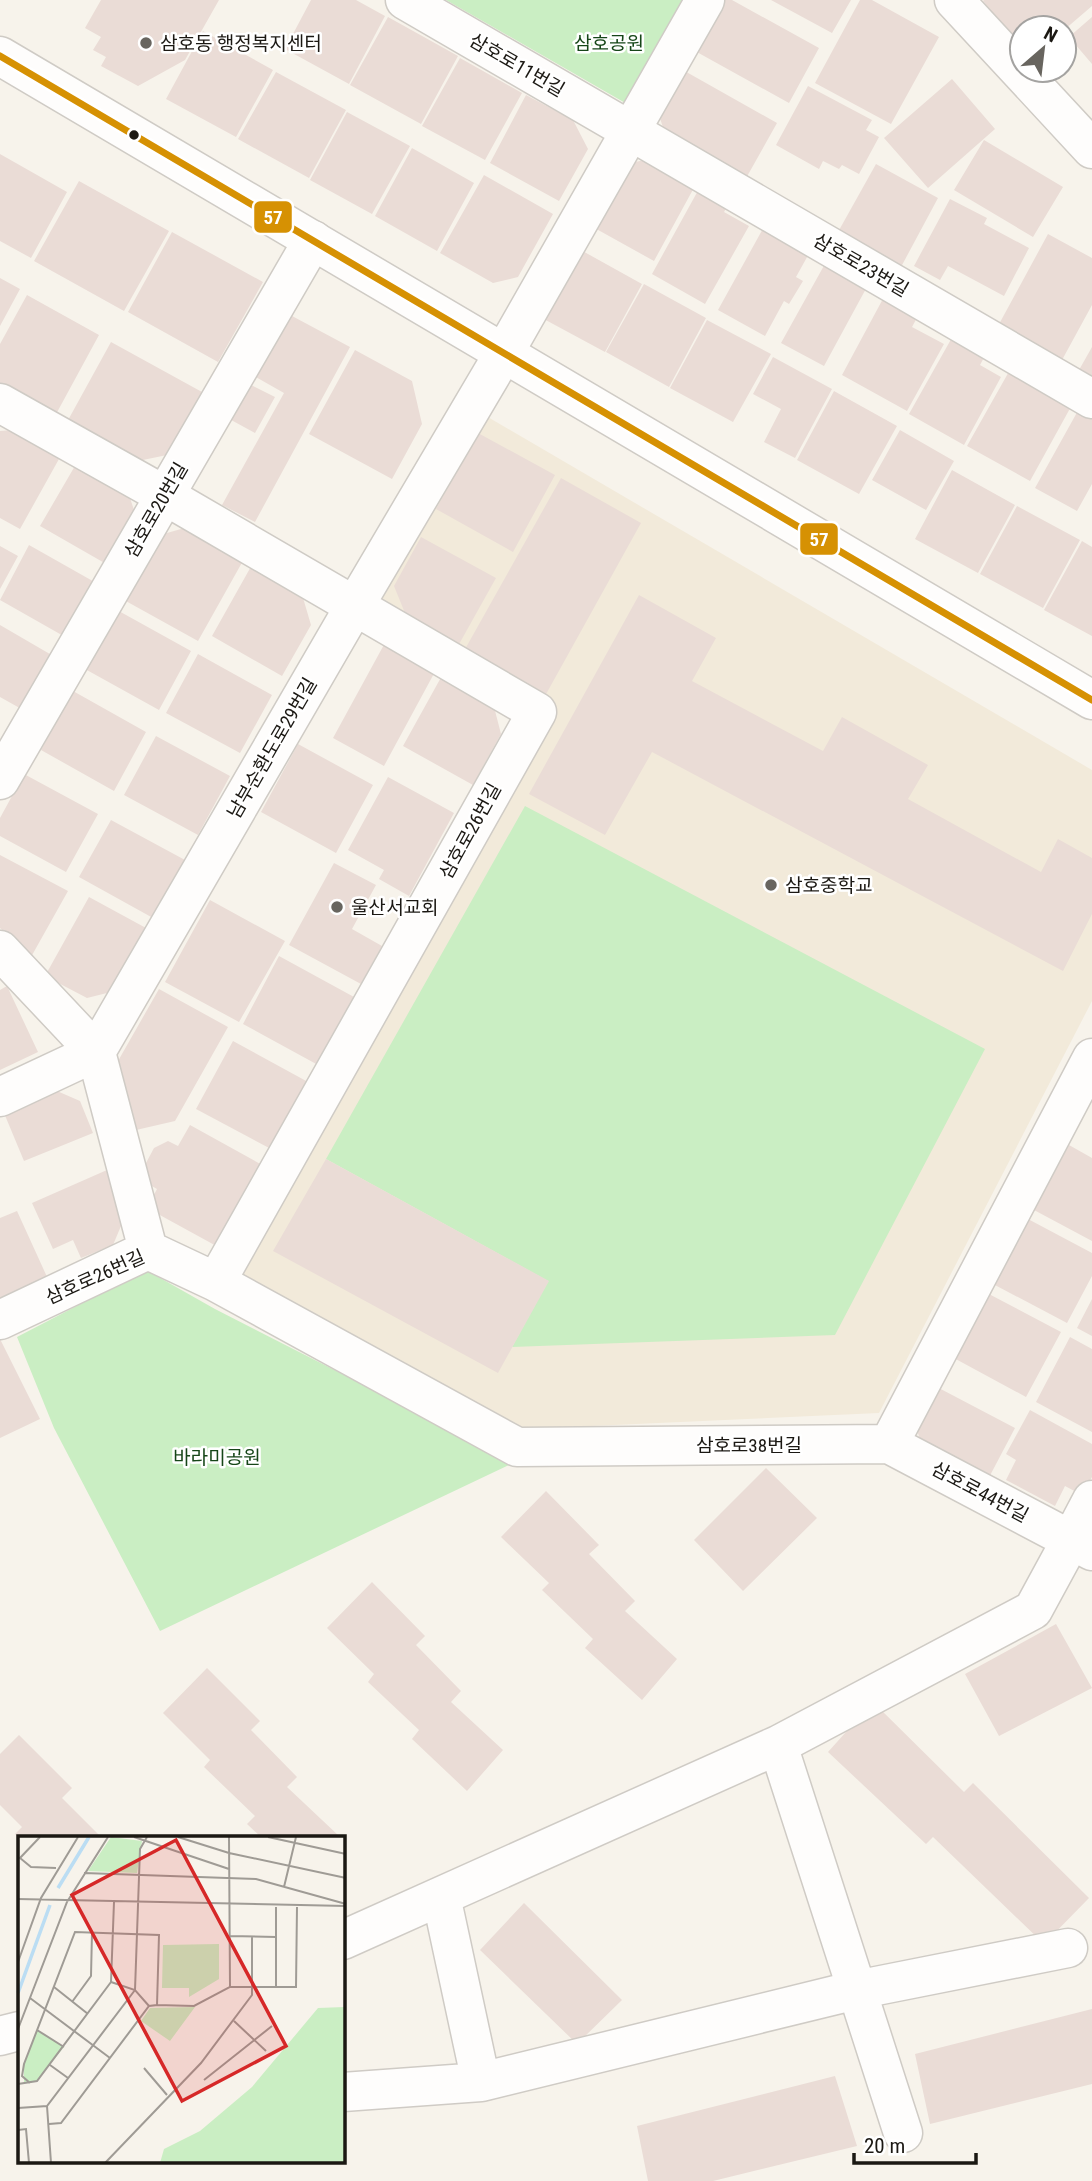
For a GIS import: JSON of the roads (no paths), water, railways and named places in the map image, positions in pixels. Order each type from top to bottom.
[{"type":"street","name":"삼호로11번길","points":[[405,0],[630,131]]},
{"type":"street","points":[[504,354],[705,0]]},
{"type":"street","points":[[954,0],[1092,149]]},
{"type":"street","points":[[0,56],[1092,700]]},
{"type":"street","name":"삼호로23번길","points":[[630,131],[1092,399]]},
{"type":"street","name":"삼호로20번길","points":[[0,780],[313,240]]},
{"type":"street","name":"남부순환도로29번길","points":[[96,1052],[504,354]]},
{"type":"street","name":"삼호로26번길","points":[[0,403],[537,712],[216,1282],[148,1250],[0,1320]]},
{"type":"street","points":[[0,950],[96,1052],[148,1250]]},
{"type":"street","points":[[0,1097],[96,1052]]},
{"type":"street","points":[[889,1444],[1092,1058]]},
{"type":"street","name":"삼호로38번길","points":[[216,1282],[517,1447],[889,1444]]},
{"type":"street","name":"삼호로44번길","points":[[889,1444],[1082,1545]]},
{"type":"street","points":[[345,1939],[778,1745],[1033,1610],[1082,1545],[1092,1500]]},
{"type":"street","points":[[778,1745],[903,2133]]},
{"type":"street","points":[[441,1896],[481,2082]]},
{"type":"street","points":[[345,2092],[481,2082],[856,1990],[1068,1948]]},
{"type":"street","points":[[0,2036],[18,2031]]},
{"type":"place","name":"삼호동 행정복지센터","points":[[146,43]]},
{"type":"place","name":"삼호중학교","points":[[771,885]]},
{"type":"place","name":"울산서교회","points":[[337,907]]},
{"type":"park label","name":"삼호공원","points":[[609,43]]},
{"type":"park label","name":"바라미공원","points":[[217,1457]]}]
